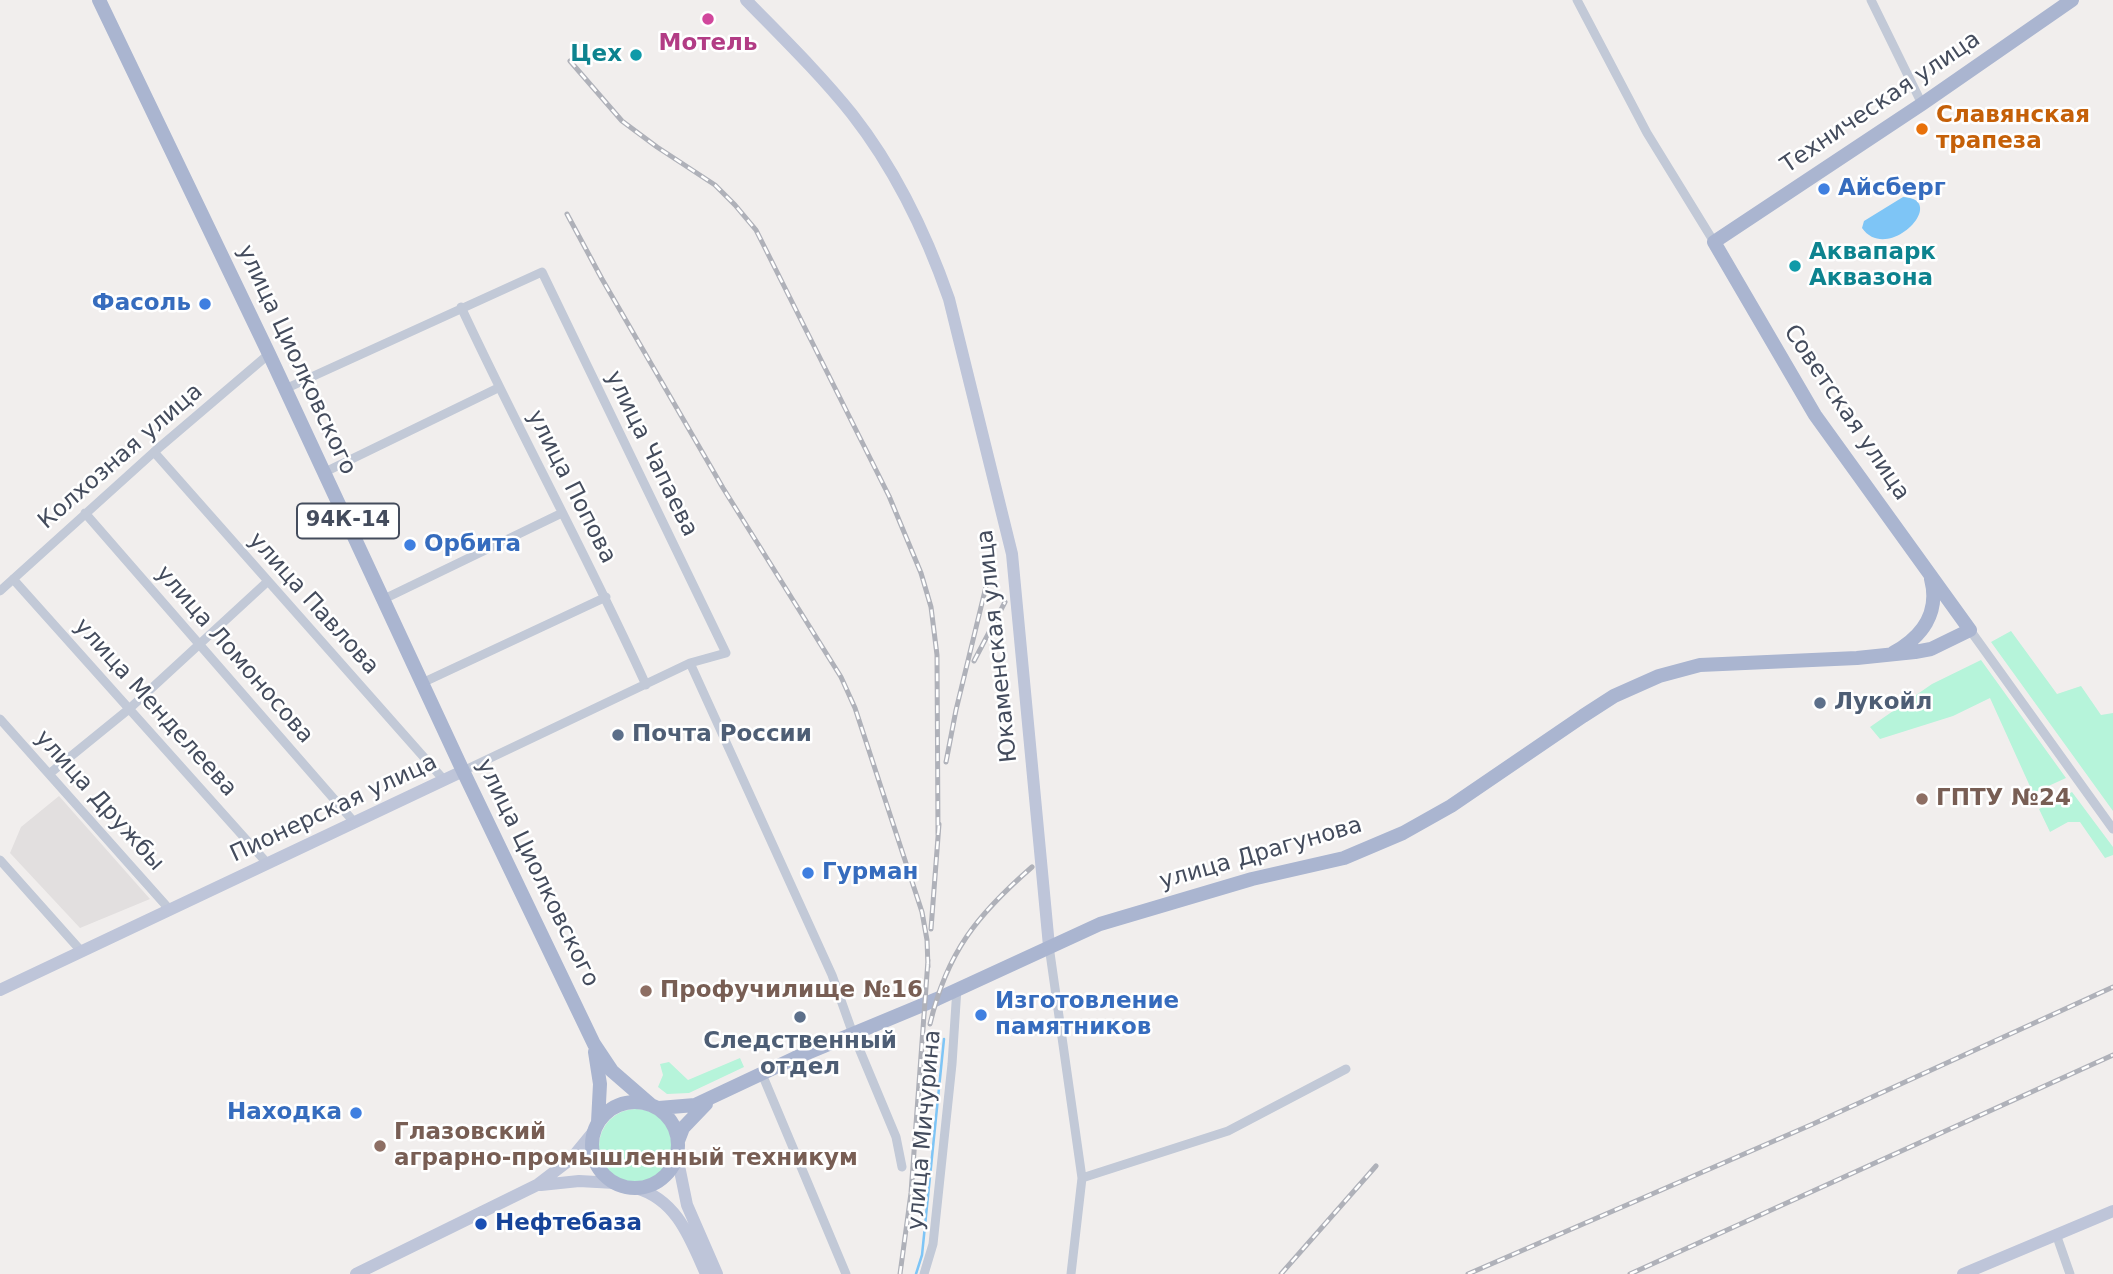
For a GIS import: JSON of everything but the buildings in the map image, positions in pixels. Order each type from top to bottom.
[{"type":"main road","name":"улица Циолковского","points":[[99,0],[270,354],[463,771],[594,1044],[612,1071],[654,1106]]},
{"type":"main road","name":"Техническая улица","points":[[1714,242],[1922,104],[2072,0]]},
{"type":"main road","name":"Советская улица","points":[[1714,242],[1815,415],[1970,630]]},
{"type":"main road","points":[[1889,656],[1918,637],[1928,622],[1935,592],[1930,575]]},
{"type":"main road","name":"улица Драгунова","points":[[654,1106],[695,1105],[1100,924],[1252,879],[1344,858],[1403,834],[1451,806],[1614,696],[1659,676],[1700,665],[1889,656],[1931,649],[1970,630]]},
{"type":"main road","name":"улица Циолковского","points":[[594,1044],[600,1084],[596,1127]]},
{"type":"main road","name":"улица Драгунова","points":[[678,1141],[691,1118],[719,1095]]},
{"type":"main road","points":[[639,1102],[654,1106],[674,1125],[678,1141],[677,1156],[665,1176],[656,1183],[636,1188],[615,1183],[603,1173],[594,1158],[592,1147],[596,1127],[613,1108],[622,1104],[639,1102]]},
{"type":"street","name":"Юкаменская улица","points":[[746,0],[833,92],[873,143],[908,202],[949,299],[1012,554],[1049,946],[1082,1178],[1071,1274]]},
{"type":"street","name":"Советская улица","points":[[1577,0],[1647,133],[1714,242]]},
{"type":"street","points":[[1871,0],[1922,104]]},
{"type":"street","name":"улица Чапаева","points":[[461,307],[542,272],[726,653]]},
{"type":"street","points":[[285,389],[461,307]]},
{"type":"street","name":"улица Попова","points":[[461,307],[499,388],[606,597],[646,685]]},
{"type":"street","name":"Колхозная улица","points":[[0,591],[154,452],[270,354]]},
{"type":"street","points":[[325,472],[499,388]]},
{"type":"street","name":"улица Павлова","points":[[154,452],[444,780]]},
{"type":"street","name":"улица Ломоносова","points":[[85,513],[354,822]]},
{"type":"street","points":[[384,599],[562,513]]},
{"type":"street","name":"улица Менделеева","points":[[13,579],[267,863]]},
{"type":"street","points":[[49,774],[129,709],[267,582]]},
{"type":"street","points":[[422,683],[606,597]]},
{"type":"street","name":"Советская улица","points":[[1970,630],[2113,830]]},
{"type":"street","name":"Пионерская улица","points":[[0,990],[690,663],[726,653]]},
{"type":"street","points":[[690,663],[832,975],[853,1034],[896,1137],[902,1167]]},
{"type":"street","name":"улица Дружбы","points":[[0,719],[170,910]]},
{"type":"street","points":[[0,860],[82,953]]},
{"type":"street","name":"улица Мичурина","points":[[925,1274],[933,1244],[952,1064],[957,988]]},
{"type":"street","points":[[1082,1178],[1228,1131],[1346,1069]]},
{"type":"street","points":[[762,1074],[846,1274]]},
{"type":"street","points":[[356,1274],[537,1185],[570,1159],[596,1127]]},
{"type":"street","points":[[677,1156],[687,1205],[717,1274]]},
{"type":"street","points":[[537,1185],[579,1181],[615,1183]]},
{"type":"street","points":[[636,1188],[657,1196],[672,1210],[689,1236],[706,1274]]},
{"type":"street","points":[[1963,1274],[2113,1211]]},
{"type":"street","points":[[2056,1234],[2070,1274]]},
{"type":"shaded area","points":[[59,796],[150,899],[80,928],[10,853],[21,827]]},
{"type":"green space","points":[[2011,631],[2057,694],[2081,686],[2101,715],[2113,713],[2113,811],[1991,642]]},
{"type":"green space","points":[[1981,660],[2066,778],[2033,793],[1990,698],[1953,716],[1880,739],[1870,727],[1932,684]]},
{"type":"green space","points":[[2072,792],[2113,847],[2113,855],[2105,858],[2080,822],[2068,822],[2050,832],[2039,809]]},
{"type":"green space","points":[[740,1058],[744,1067],[689,1093],[667,1094],[658,1087],[663,1075],[660,1064],[669,1062],[688,1080]]},
{"type":"green space","points":[[629,1109],[643,1109],[657,1115],[667,1125],[673,1146],[671,1160],[657,1177],[643,1183],[629,1183],[615,1177],[605,1167],[599,1153],[599,1139],[605,1125],[615,1115]]},
{"type":"water","points":[[1903,197],[1916,200],[1920,208],[1918,217],[1910,227],[1899,235],[1886,239],[1873,237],[1862,228],[1864,221]]},
{"type":"waterway","points":[[916,1274],[922,1255],[944,1039]]},
{"type":"railway","points":[[570,61],[622,121],[715,185],[756,230],[889,496],[921,573],[931,607],[937,655],[938,835]]},
{"type":"railway","points":[[567,214],[723,488],[841,677],[855,708],[922,912],[928,967]]},
{"type":"railway","points":[[946,762],[990,570]]},
{"type":"railway","points":[[974,661],[1005,602]]},
{"type":"railway","points":[[931,929],[939,824]]},
{"type":"railway","points":[[930,1024],[945,976],[967,936],[995,902],[1032,867]]},
{"type":"railway","points":[[900,1274],[911,1193],[928,960]]},
{"type":"railway","points":[[1468,1274],[1813,1124],[2113,987]]},
{"type":"railway","points":[[1630,1274],[2113,1055]]},
{"type":"railway","points":[[1281,1274],[1376,1166]]},
{"type":"place","name":"Мотель","points":[[708,19]]},
{"type":"place","name":"Цех","points":[[636,55]]},
{"type":"place","name":"Славянская трапеза","points":[[1922,129]]},
{"type":"place","name":"Айсберг","points":[[1824,189]]},
{"type":"place","name":"Аквапарк Аквазона","points":[[1795,266]]},
{"type":"place","name":"Фасоль","points":[[205,304]]},
{"type":"place","name":"Орбита","points":[[410,545]]},
{"type":"place","name":"Лукойл","points":[[1820,703]]},
{"type":"place","name":"Почта России","points":[[618,735]]},
{"type":"place","name":"ГПТУ №24","points":[[1922,799]]},
{"type":"place","name":"Гурман","points":[[808,873]]},
{"type":"place","name":"Профучилище №16","points":[[646,991]]},
{"type":"place","name":"Изготовление памятников","points":[[981,1015]]},
{"type":"place","name":"Следственный отдел","points":[[800,1017]]},
{"type":"place","name":"Находка","points":[[356,1113]]},
{"type":"place","name":"Глазовский аграрно-промышленный техникум","points":[[380,1146]]},
{"type":"place","name":"Нефтебаза","points":[[481,1224]]}]
